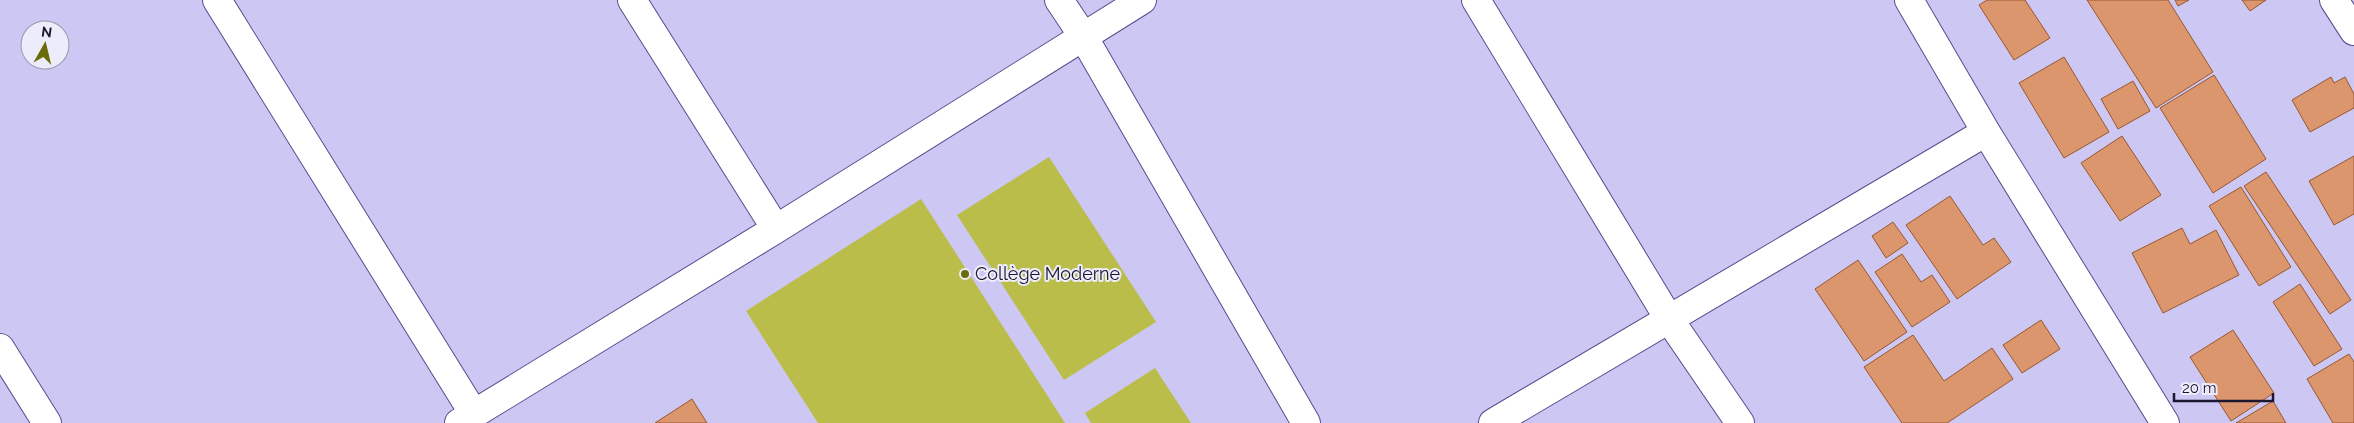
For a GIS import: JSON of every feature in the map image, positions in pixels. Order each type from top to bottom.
[{"type":"street","points":[[216,0],[467,418],[776,229],[1142,0]]},
{"type":"street","points":[[632,0],[776,229]]},
{"type":"street","points":[[1059,0],[1083,36],[1306,423]]},
{"type":"street","points":[[1476,0],[1669,319],[1740,423]]},
{"type":"street","points":[[1909,0],[1986,132],[2165,423]]},
{"type":"street","points":[[2334,0],[2354,31]]},
{"type":"street","points":[[1493,423],[1986,132]]},
{"type":"street","points":[[0,348],[47,423]]},
{"type":"shaded area","points":[[1049,157],[1156,322],[1064,380],[957,215]]},
{"type":"shaded area","points":[[921,199],[1065,423],[818,423],[746,311]]},
{"type":"shaded area","points":[[1155,368],[1191,423],[1091,423],[1085,413]]},
{"type":"building","points":[[1987,0],[2025,0],[2050,38],[2014,60],[1979,5]]},
{"type":"building","points":[[2087,0],[2168,0],[2213,72],[2156,108]]},
{"type":"building","points":[[2175,0],[2189,0],[2178,6]]},
{"type":"building","points":[[2242,0],[2266,0],[2250,11]]},
{"type":"building","points":[[2064,57],[2109,132],[2064,158],[2019,83]]},
{"type":"building","points":[[2214,75],[2266,159],[2213,193],[2160,108]]},
{"type":"building","points":[[2331,77],[2334,83],[2345,77],[2354,94],[2354,108],[2310,132],[2292,100]]},
{"type":"building","points":[[2133,81],[2150,111],[2118,129],[2101,99]]},
{"type":"building","points":[[2122,136],[2161,195],[2120,221],[2081,163]]},
{"type":"building","points":[[2354,156],[2354,214],[2334,225],[2309,181]]},
{"type":"building","points":[[2266,172],[2351,300],[2330,314],[2244,186]]},
{"type":"building","points":[[2241,187],[2291,267],[2259,286],[2209,206]]},
{"type":"building","points":[[1950,196],[1983,245],[1994,238],[2011,262],[1957,299],[1906,225]]},
{"type":"building","points":[[1893,222],[1908,243],[1886,258],[1872,236]]},
{"type":"building","points":[[2182,228],[2190,244],[2216,230],[2239,275],[2163,313],[2132,253]]},
{"type":"building","points":[[1902,254],[1921,282],[1932,275],[1950,302],[1912,327],[1875,272]]},
{"type":"building","points":[[1858,260],[1907,332],[1864,361],[1815,289]]},
{"type":"building","points":[[2300,284],[2342,349],[2314,366],[2273,302]]},
{"type":"building","points":[[2041,320],[2060,349],[2022,373],[2003,345]]},
{"type":"building","points":[[2233,330],[2274,393],[2231,421],[2190,357]]},
{"type":"building","points":[[1913,335],[1944,381],[1992,348],[2013,379],[1947,423],[1902,423],[1864,367]]},
{"type":"building","points":[[2349,354],[2354,362],[2354,423],[2333,423],[2307,379]]},
{"type":"building","points":[[692,399],[707,423],[655,423]]},
{"type":"building","points":[[2273,401],[2286,423],[2236,423]]},
{"type":"place","name":"Collège Moderne","points":[[965,274]]}]
